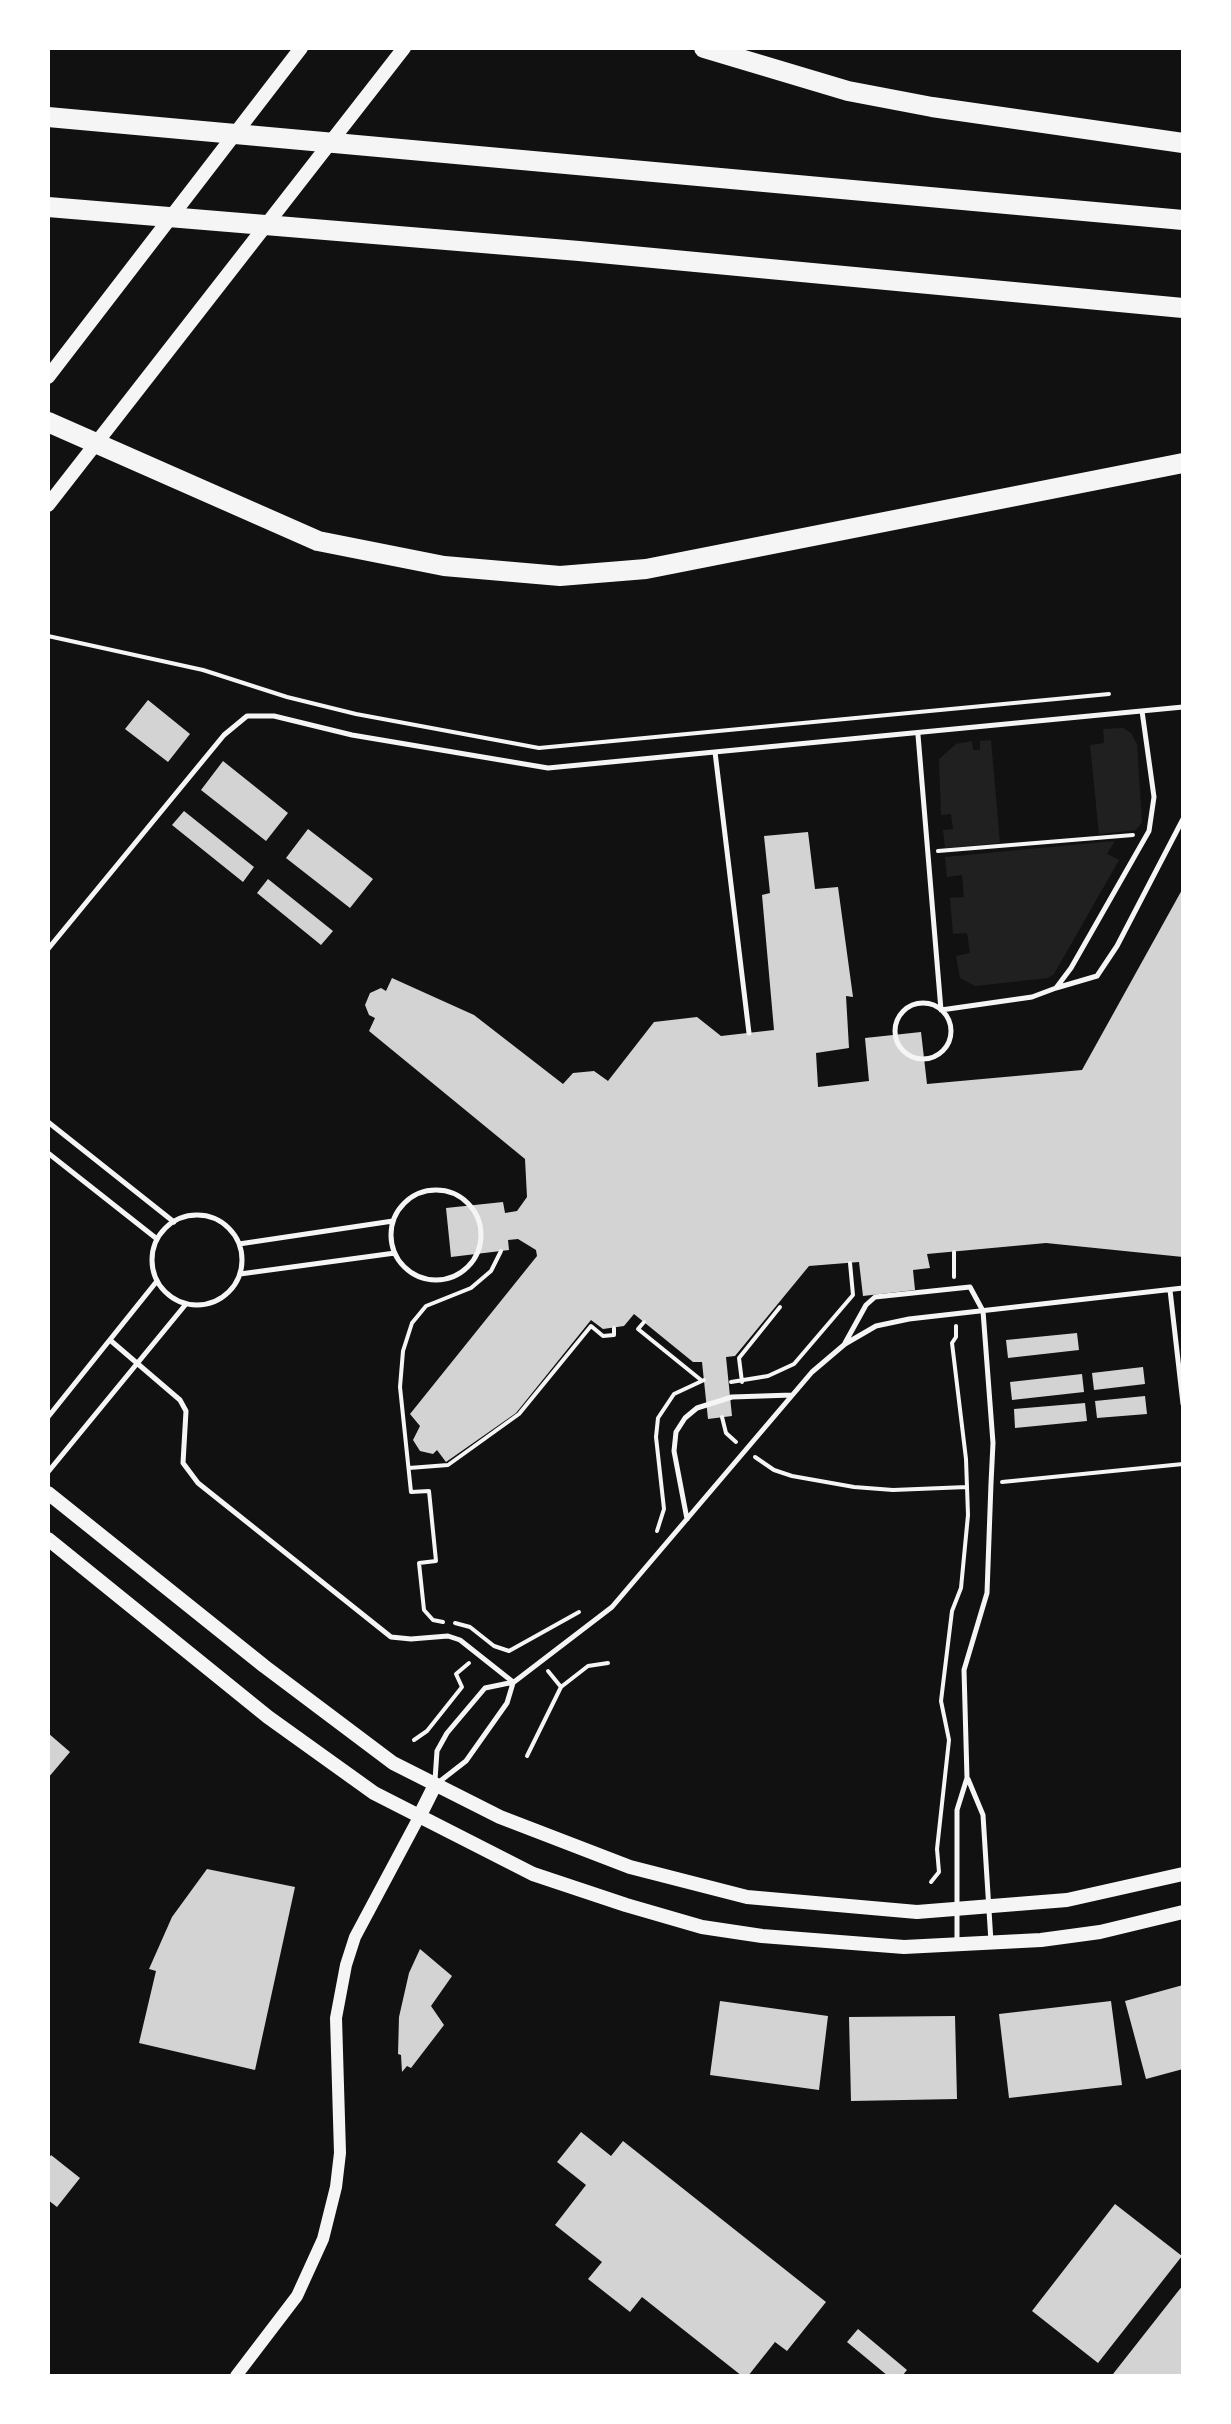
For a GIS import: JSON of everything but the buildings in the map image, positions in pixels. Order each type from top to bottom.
[{"type":"highway","points":[[704,48],[848,91],[932,107],[1183,143]]},
{"type":"highway","points":[[48,117],[1183,220]]},
{"type":"highway","points":[[48,207],[595,253],[1183,308]]},
{"type":"highway","points":[[48,422],[318,541],[444,566],[560,576],[646,569],[1183,463]]},
{"type":"main road","points":[[48,377],[301,48]]},
{"type":"main road","points":[[48,505],[404,48]]},
{"type":"main road","points":[[48,1493],[349,1732],[434,1787],[547,1836],[630,1867],[707,1889],[823,1906],[917,1912],[989,1909],[1108,1894],[1183,1874]]},
{"type":"main road","points":[[48,1539],[268,1717],[374,1793],[418,1819],[533,1874],[702,1927],[858,1945],[957,1946],[1100,1932],[1183,1912]]},
{"type":"main road","points":[[418,1819],[434,1787]]},
{"type":"street","points":[[236,2376],[297,2296],[323,2239],[336,2187],[340,2153],[336,2018],[346,1965],[360,1927],[418,1819]]},
{"type":"lane","points":[[48,949],[224,735],[247,716],[274,716],[352,735],[527,767],[622,762],[918,735],[1183,707]]},
{"type":"lane","points":[[1056,988],[1147,834],[1154,797],[1142,711]]},
{"type":"lane","points":[[918,735],[941,1010],[951,1026],[947,1045],[933,1058],[908,1055],[894,1035],[899,1016],[905,1009],[923,1003],[941,1010],[1032,997],[1097,976],[1117,946],[1183,819]]},
{"type":"lane","points":[[715,752],[749,1033]]},
{"type":"lane","points":[[48,1122],[174,1222]]},
{"type":"lane","points":[[48,1153],[157,1239]]},
{"type":"lane","points":[[437,1190],[465,1199],[479,1220],[481,1244],[469,1266],[448,1279],[423,1279],[410,1272],[395,1253],[390,1235],[393,1221],[410,1198],[437,1190]]},
{"type":"lane","points":[[186,1217],[212,1218],[233,1233],[239,1244],[240,1274],[225,1296],[199,1305],[186,1304],[164,1291],[157,1281],[152,1260],[157,1239],[174,1222],[186,1217]]},
{"type":"lane","points":[[239,1244],[393,1221]]},
{"type":"lane","points":[[240,1274],[395,1253]]},
{"type":"lane","points":[[48,1417],[157,1281]]},
{"type":"lane","points":[[845,1344],[866,1305],[875,1297],[970,1287],[983,1311],[993,1443],[987,1593],[964,1670],[967,1778],[957,1810],[957,1946]]},
{"type":"lane","points":[[434,1787],[437,1751],[447,1733],[485,1688],[514,1682],[612,1607],[793,1395],[845,1344],[876,1326],[1183,1288]]},
{"type":"lane","points":[[1170,1290],[1183,1404]]},
{"type":"lane","points":[[48,1472],[186,1304]]},
{"type":"lane","points":[[110,1340],[170,1388],[186,1411],[183,1463],[198,1483],[391,1637],[448,1636],[479,1652],[514,1682]]},
{"type":"lane","points":[[687,1519],[674,1451],[676,1432],[685,1418],[697,1408],[732,1397],[793,1395]]},
{"type":"lane","points":[[434,1787],[466,1761],[507,1703],[514,1682]]},
{"type":"lane","points":[[967,1778],[983,1815],[991,1943]]},
{"type":"path","points":[[48,636],[203,670],[287,697],[356,714],[539,748],[1109,694]]},
{"type":"path","points":[[928,852],[1147,834]]},
{"type":"path","points":[[501,1251],[491,1271],[480,1282],[461,1294],[426,1306],[412,1323],[403,1351],[400,1379],[411,1492],[429,1491],[436,1561],[419,1563],[424,1610],[433,1620],[470,1627],[509,1651],[585,1609]]},
{"type":"path","points":[[954,1252],[955,1289]]},
{"type":"path","points":[[728,1382],[782,1371],[806,1351],[853,1295],[850,1263]]},
{"type":"path","points":[[742,1380],[739,1358],[780,1307]]},
{"type":"path","points":[[931,1882],[939,1872],[937,1849],[949,1740],[941,1701],[952,1611],[961,1588],[967,1487],[952,1343],[956,1337],[955,1314]]},
{"type":"path","points":[[644,1322],[638,1329],[703,1381],[674,1394],[658,1418],[656,1437],[664,1509],[650,1541]]},
{"type":"path","points":[[409,1468],[448,1465],[519,1414],[591,1326],[603,1336],[614,1335],[614,1328]]},
{"type":"path","points":[[722,1417],[726,1433],[774,1470],[814,1480],[893,1490],[967,1487]]},
{"type":"path","points":[[991,1483],[1183,1464]]},
{"type":"path","points":[[414,1740],[427,1731],[462,1687],[456,1674],[488,1640]]},
{"type":"path","points":[[529,1642],[561,1687]]},
{"type":"path","points":[[527,1756],[561,1687],[588,1666],[608,1663]]},
{"type":"shaded area","points":[[1123,728],[1131,733],[1137,744],[1142,822],[1136,830],[1099,834],[1090,745],[1104,743],[1103,729]]},
{"type":"shaded area","points":[[991,740],[1000,843],[945,848],[943,830],[953,829],[951,814],[941,815],[939,759],[956,744],[972,741],[973,750],[980,750],[980,741]]},
{"type":"shaded area","points":[[1115,841],[1107,854],[1119,860],[1054,974],[1048,978],[975,986],[960,978],[956,956],[970,953],[967,933],[953,934],[950,898],[964,897],[962,875],[947,877],[945,857]]}]
